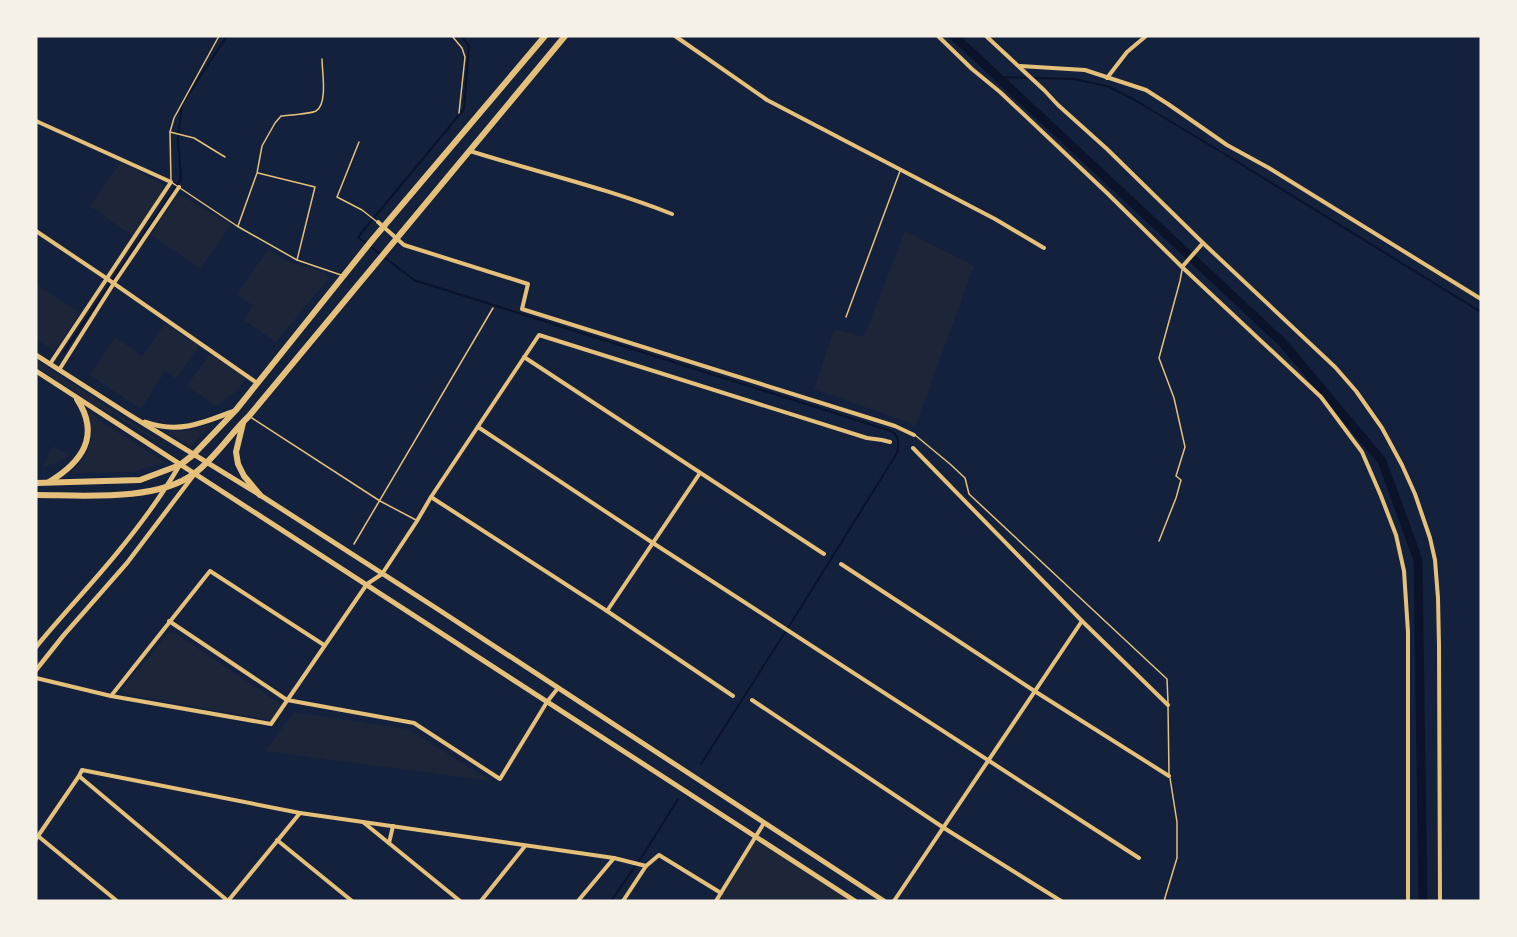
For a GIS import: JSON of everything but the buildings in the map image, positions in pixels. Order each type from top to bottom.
[{"type":"main road","points":[[36,483],[140,480],[180,465],[193,456],[258,384],[374,239],[545,36]]},
{"type":"main road","points":[[36,495],[123,495],[154,491],[184,480],[195,473],[247,418],[566,36]]},
{"type":"main road","points":[[36,355],[436,608],[884,901]]},
{"type":"main road","points":[[36,371],[855,901]]},
{"type":"main road","points":[[47,483],[64,473],[80,457],[84,448],[88,436],[87,424],[83,408],[77,399]]},
{"type":"main road","points":[[128,414],[161,427],[181,428],[198,425],[236,410]]},
{"type":"main road","points":[[247,418],[236,452],[238,464],[244,476],[260,495]]},
{"type":"street","points":[[675,36],[767,100],[995,219],[1044,248]]},
{"type":"street","points":[[939,36],[1321,397],[1362,452],[1396,535],[1404,571],[1408,632],[1408,901]]},
{"type":"street","points":[[986,36],[1335,367],[1382,428],[1402,465],[1415,494],[1435,560],[1438,598],[1440,901]]},
{"type":"street","points":[[1107,78],[1127,52],[1146,36]]},
{"type":"street","points":[[1018,66],[1084,70],[1146,90],[1227,145],[1269,168],[1481,299]]},
{"type":"street","points":[[36,121],[171,182],[50,364]]},
{"type":"street","points":[[470,151],[566,178],[672,214]]},
{"type":"street","points":[[59,370],[179,187]]},
{"type":"street","points":[[378,222],[404,244],[528,284],[522,309],[895,426],[914,435]]},
{"type":"street","points":[[36,231],[258,384]]},
{"type":"street","points":[[1182,267],[1203,243]]},
{"type":"street","points":[[36,678],[111,696],[271,724],[367,584],[382,574],[539,335],[867,438],[890,442]]},
{"type":"street","points":[[524,357],[824,554]]},
{"type":"street","points":[[478,427],[1139,858]]},
{"type":"street","points":[[913,448],[1082,621],[1168,705]]},
{"type":"street","points":[[36,648],[53,625],[116,554],[180,465]]},
{"type":"street","points":[[36,670],[127,563],[195,473]]},
{"type":"street","points":[[607,611],[700,473]]},
{"type":"street","points":[[431,497],[733,696]]},
{"type":"street","points":[[841,564],[1169,776]]},
{"type":"street","points":[[111,696],[210,571],[324,645]]},
{"type":"street","points":[[169,621],[287,700],[414,723],[500,779],[558,688]]},
{"type":"street","points":[[894,901],[1082,621]]},
{"type":"street","points":[[752,700],[944,828],[1062,901]]},
{"type":"street","points":[[117,901],[37,838],[82,770],[300,813],[614,858],[644,866]]},
{"type":"street","points":[[79,776],[228,901],[300,813]]},
{"type":"street","points":[[363,822],[460,901]]},
{"type":"street","points":[[716,901],[765,822]]},
{"type":"street","points":[[389,843],[393,826]]},
{"type":"street","points":[[277,840],[352,901]]},
{"type":"street","points":[[481,901],[525,845]]},
{"type":"street","points":[[623,901],[644,866],[659,855],[721,893]]},
{"type":"street","points":[[578,901],[614,858]]},
{"type":"lane","points":[[219,36],[174,118],[170,132],[171,182],[237,226],[297,260],[345,276]]},
{"type":"lane","points":[[452,36],[462,48],[465,57],[459,113]]},
{"type":"lane","points":[[237,226],[257,173],[262,146],[275,123],[281,116],[315,111],[321,105],[323,99],[322,59]]},
{"type":"lane","points":[[170,132],[194,138],[225,157]]},
{"type":"lane","points":[[359,142],[337,197],[378,222]]},
{"type":"lane","points":[[846,317],[900,170]]},
{"type":"lane","points":[[257,173],[315,187],[297,260]]},
{"type":"lane","points":[[1159,541],[1181,480],[1176,476],[1185,447],[1174,398],[1160,358],[1182,267]]},
{"type":"lane","points":[[354,544],[494,308]]},
{"type":"lane","points":[[247,418],[380,501],[417,521]]},
{"type":"lane","points":[[914,435],[965,478],[969,494],[1167,679],[1169,776],[1177,822],[1177,858],[1164,901]]},
{"type":"shaded area","points":[[121,162],[162,184],[163,191],[133,236],[90,206]]},
{"type":"shaded area","points":[[179,196],[183,196],[231,225],[200,268],[151,235]]},
{"type":"shaded area","points":[[905,231],[974,266],[915,427],[911,423],[814,389],[834,329],[864,337]]},
{"type":"shaded area","points":[[268,250],[288,261],[326,273],[329,278],[276,342],[244,320],[253,306],[237,294]]},
{"type":"shaded area","points":[[36,284],[80,313],[54,351],[36,339]]},
{"type":"shaded area","points":[[165,324],[199,346],[176,379],[165,371],[141,409],[90,375],[115,337],[142,356]]},
{"type":"shaded area","points":[[210,354],[243,376],[245,380],[234,393],[216,406],[187,386]]},
{"type":"shaded area","points":[[36,360],[166,445],[165,447],[113,414],[96,406],[36,366]]},
{"type":"shaded area","points":[[90,413],[163,463],[133,472],[72,473],[71,471],[82,460],[89,446],[91,430],[88,415]]},
{"type":"shaded area","points":[[208,425],[191,446],[168,434],[169,431],[187,431]]},
{"type":"shaded area","points":[[53,446],[68,455],[58,463],[42,467]]},
{"type":"shaded area","points":[[170,634],[177,634],[279,703],[281,706],[271,720],[123,693],[122,689]]},
{"type":"shaded area","points":[[294,712],[408,729],[491,781],[265,751]]},
{"type":"shaded area","points":[[755,836],[855,901],[716,901]]},
{"type":"waterway","points":[[64,352],[181,179],[178,139],[182,104],[227,36]]},
{"type":"waterway","points":[[461,36],[469,46],[464,109],[358,237],[414,280],[891,431],[897,438],[897,453],[701,764]]},
{"type":"waterway","points":[[954,36],[1283,343],[1382,461],[1418,560],[1423,901]]},
{"type":"waterway","points":[[998,77],[1074,79],[1107,86],[1135,100],[1231,158],[1481,312]]},
{"type":"waterway","points":[[611,901],[678,799]]}]
